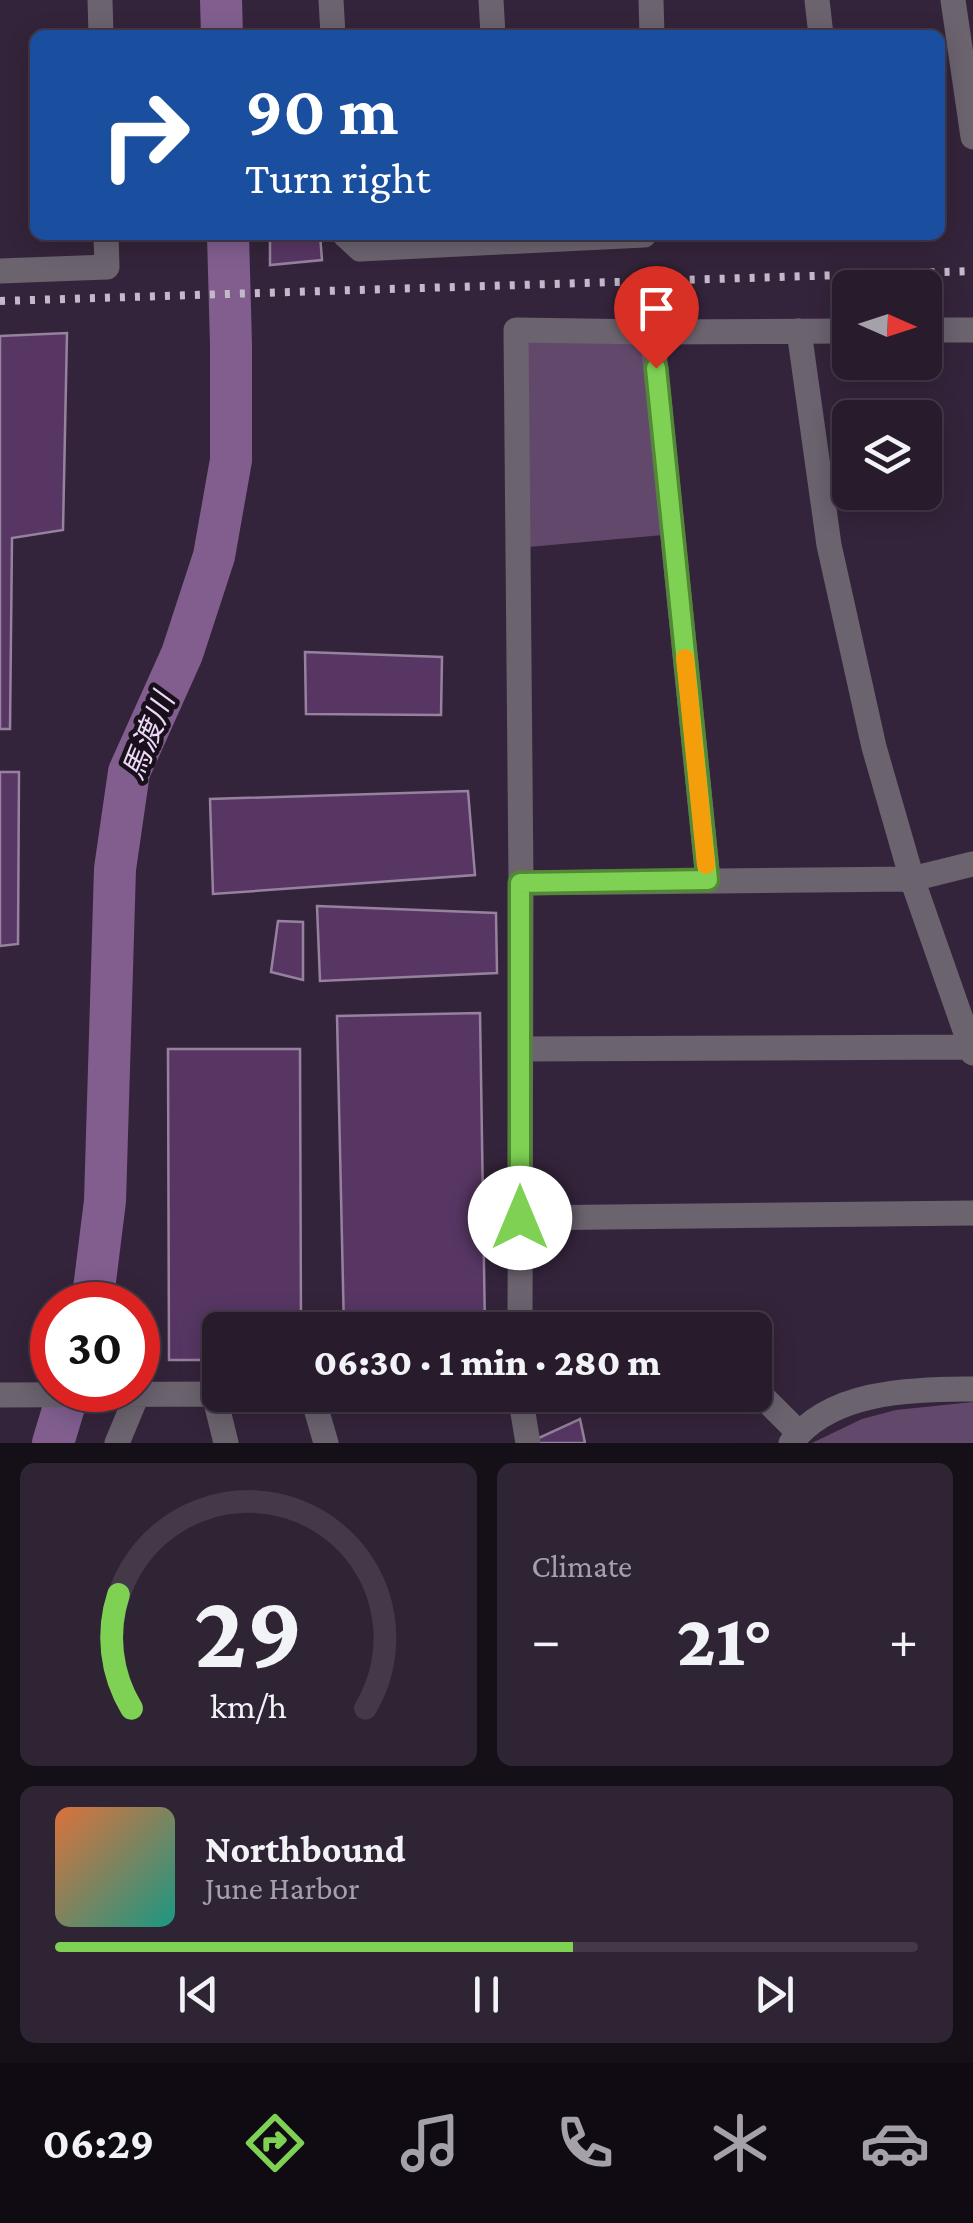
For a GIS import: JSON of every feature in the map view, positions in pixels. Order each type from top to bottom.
[{"type":"street","points":[[100,0],[101,30]]},
{"type":"street","points":[[331,0],[333,30]]},
{"type":"street","points":[[491,0],[493,30]]},
{"type":"street","points":[[651,0],[652,30]]},
{"type":"street","points":[[817,0],[820,30]]},
{"type":"street","points":[[953,0],[973,138]]},
{"type":"street","points":[[0,272],[108,268],[106,240]]},
{"type":"street","points":[[350,240],[360,248],[474,240]]},
{"type":"street","points":[[520,1312],[516,330],[832,330]]},
{"type":"street","points":[[942,330],[973,330]]},
{"type":"street","points":[[521,1050],[972,1050],[912,878],[874,748],[828,545],[798,331]]},
{"type":"street","points":[[652,332],[708,880]]},
{"type":"street","points":[[520,883],[912,878],[973,864]]},
{"type":"street","points":[[520,1218],[973,1212]]},
{"type":"street","points":[[772,1408],[795,1438],[833,1408],[916,1390],[973,1390]]},
{"type":"street","points":[[160,1395],[202,1394]]},
{"type":"street","points":[[0,1395],[30,1395]]},
{"type":"street","points":[[117,1443],[130,1412]]},
{"type":"street","points":[[220,1412],[226,1443]]},
{"type":"street","points":[[317,1412],[326,1443]]},
{"type":"street","points":[[523,1412],[528,1443]]},
{"type":"shaded area","points":[[516,330],[648,332],[663,535],[517,548]]},
{"type":"shaded area","points":[[973,1402],[973,1443],[812,1443],[862,1419],[896,1410]]},
{"type":"building","points":[[270,240],[320,240],[322,260],[270,265]]},
{"type":"building","points":[[67,333],[63,530],[12,538],[10,729],[0,729],[0,336]]},
{"type":"building","points":[[305,652],[442,657],[441,715],[306,714]]},
{"type":"building","points":[[0,772],[19,772],[18,944],[0,946]]},
{"type":"building","points":[[468,791],[475,875],[213,894],[210,799]]},
{"type":"building","points":[[317,906],[496,913],[497,973],[320,981]]},
{"type":"building","points":[[278,921],[303,922],[303,980],[271,972]]},
{"type":"building","points":[[480,1013],[485,1312],[344,1312],[337,1016]]},
{"type":"building","points":[[168,1049],[300,1049],[301,1312],[202,1312],[202,1360],[169,1360]]},
{"type":"building","points":[[580,1419],[585,1443],[532,1441]]},
{"type":"waterway","name":"馬渡川","points":[[221,0],[222,30]]},
{"type":"waterway","name":"馬渡川","points":[[95,1282],[105,1201],[115,869],[129,772],[182,654],[214,556],[231,460],[228,240]]},
{"type":"waterway","name":"馬渡川","points":[[53,1443],[62,1412]]},
{"type":"railway","points":[[0,301],[973,271]]},
{"type":"slow traffic","points":[[685,658],[706,865]]},
{"type":"route","points":[[520,1218],[520,883],[708,880],[656,368]]}]
